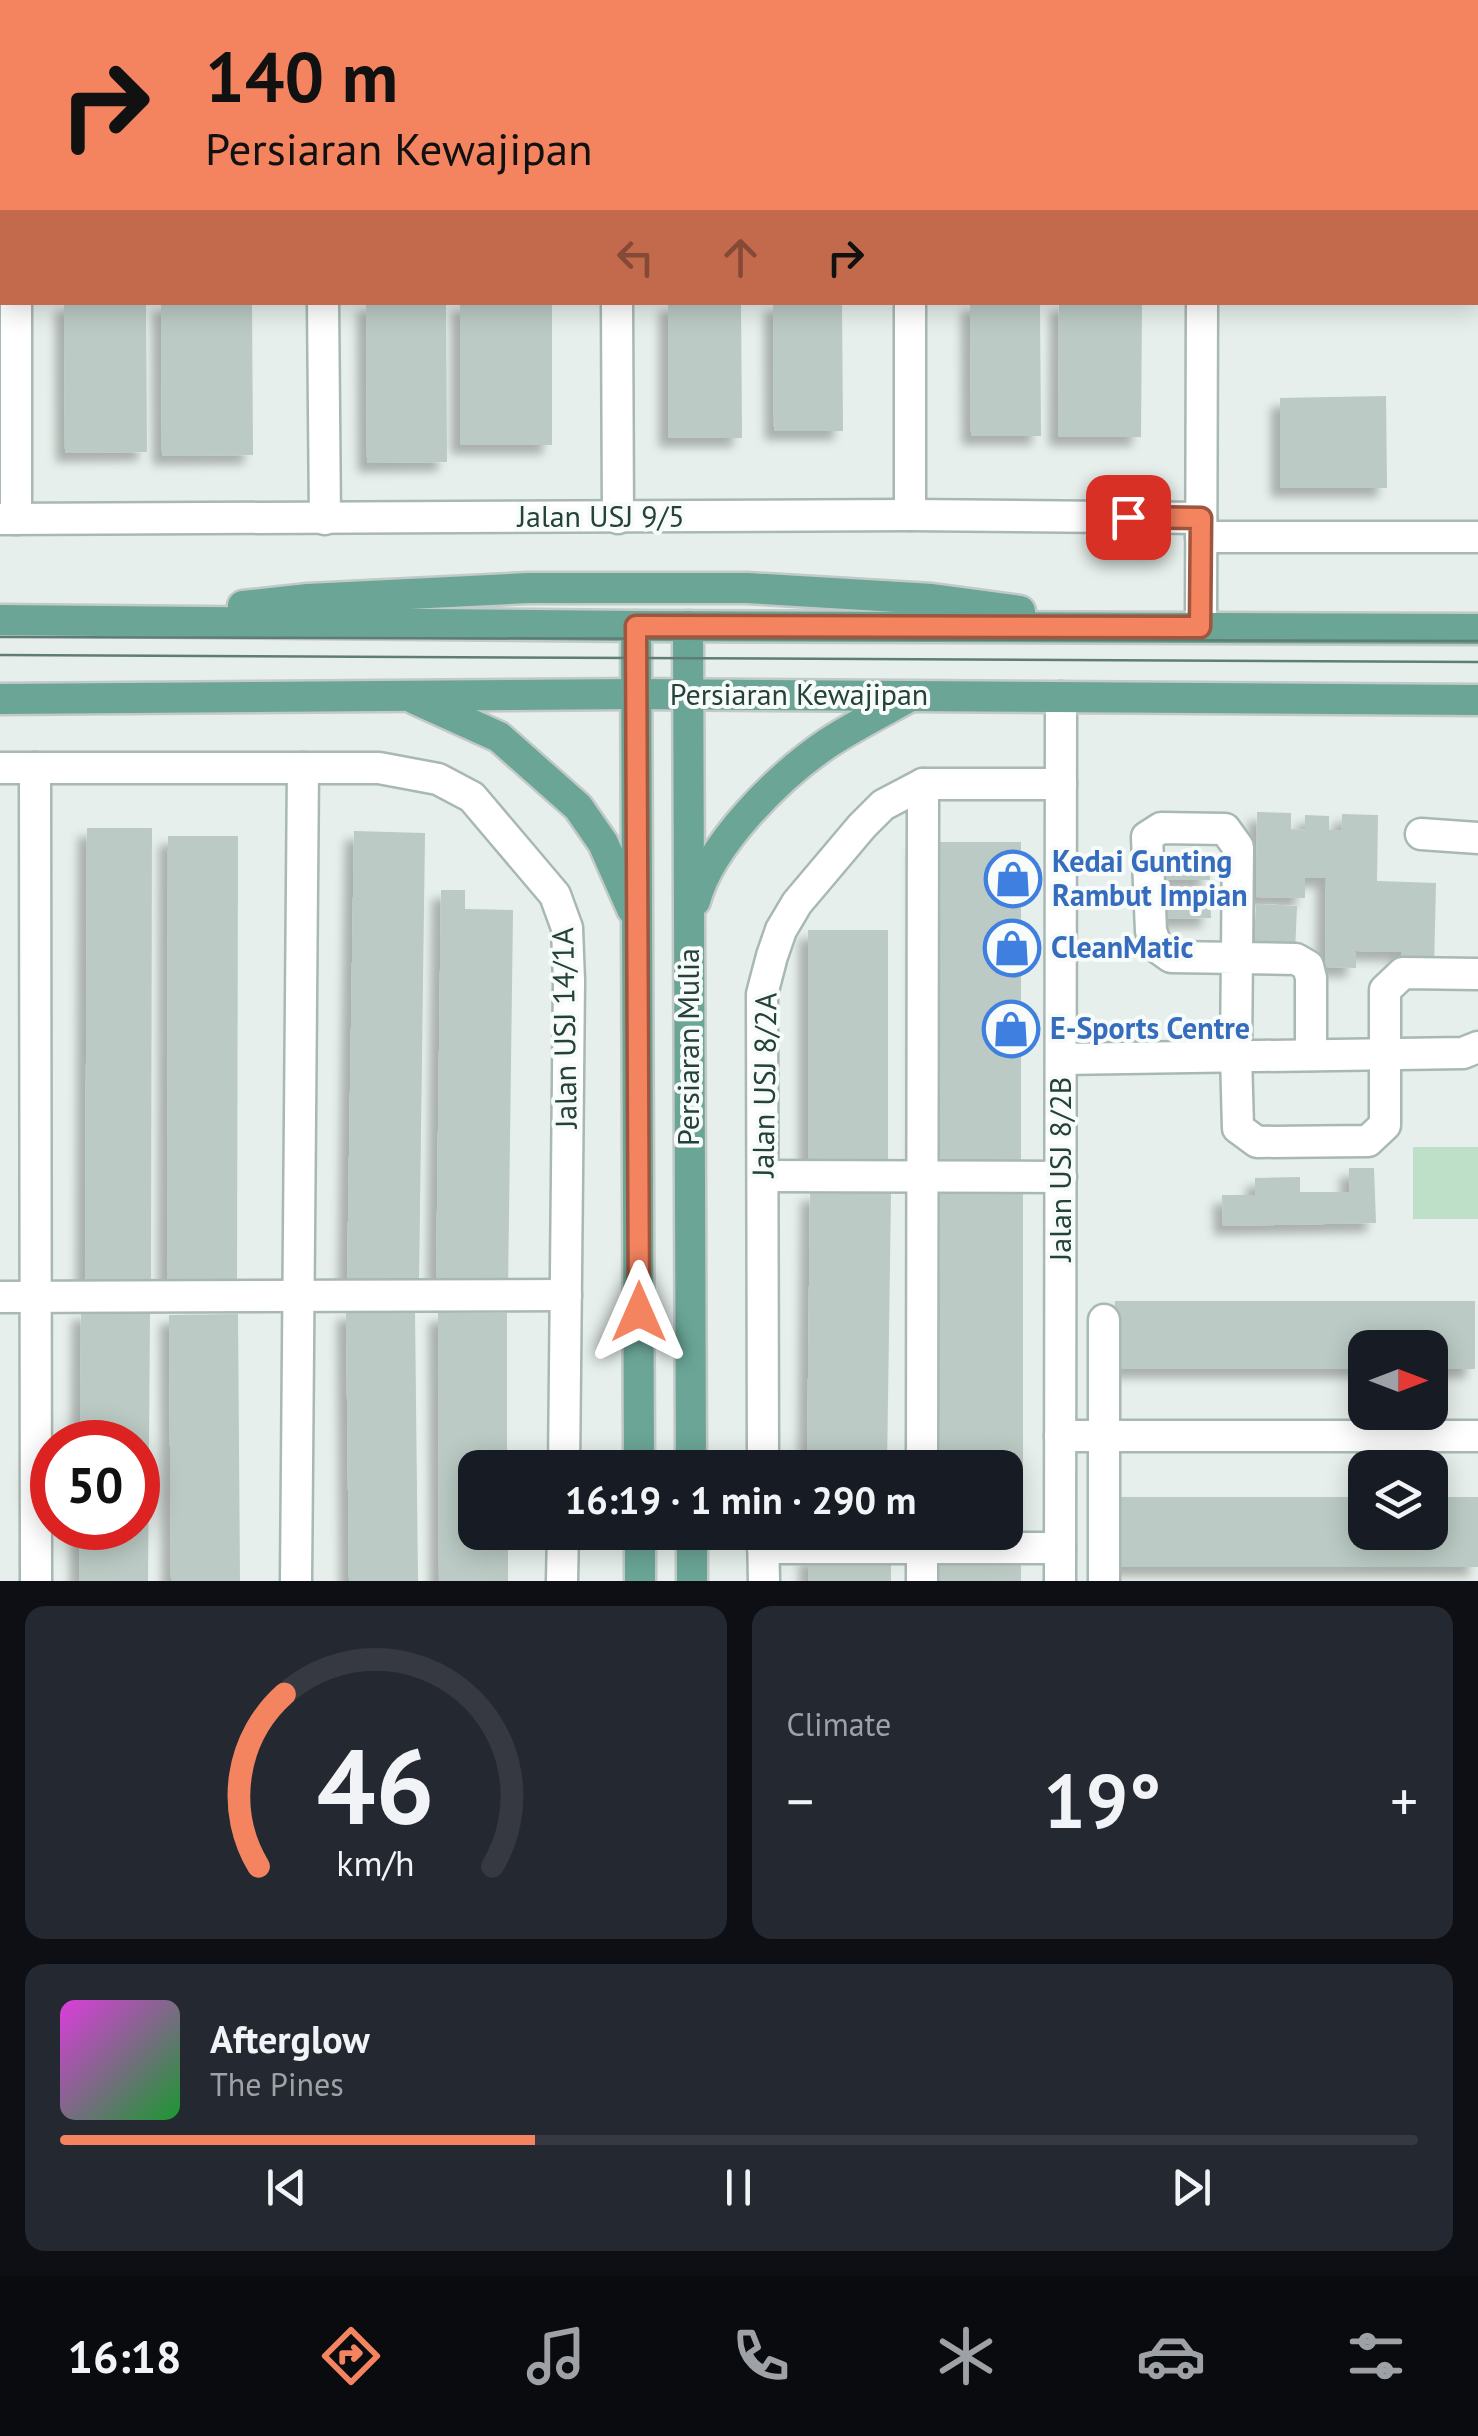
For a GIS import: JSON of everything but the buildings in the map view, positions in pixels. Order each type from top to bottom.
[{"type":"main road","points":[[126,621],[308,598],[528,588],[747,588],[932,598],[1136,627]]},
{"type":"main road","points":[[0,620],[1478,629]]},
{"type":"main road","name":"Persiaran Mulia","points":[[636,626],[639,1450]]},
{"type":"main road","name":"Persiaran Mulia","points":[[688,626],[691,1450]]},
{"type":"main road","name":"Persiaran Kewajipan","points":[[0,699],[688,694],[1478,700]]},
{"type":"main road","points":[[407,696],[499,737],[578,806],[603,844],[637,921]]},
{"type":"main road","points":[[688,930],[700,881],[756,804],[827,744],[912,696]]},
{"type":"main road","points":[[640,1550],[640,1581]]},
{"type":"main road","points":[[692,1550],[692,1581]]},
{"type":"street","points":[[8,519],[16,305]]},
{"type":"street","points":[[323,305],[325,519]]},
{"type":"street","points":[[617,305],[618,518]]},
{"type":"street","points":[[910,305],[910,515]]},
{"type":"street","points":[[1200,627],[1202,305]]},
{"type":"street","name":"Jalan USJ 9/5","points":[[8,519],[910,515],[1478,536]]},
{"type":"street","name":"Jalan USJ 8/2B","points":[[1060,1581],[1061,697]]},
{"type":"street","name":"Jalan USJ 14/1A","points":[[0,768],[379,768],[438,779],[472,797],[556,895],[567,928],[569,982],[564,1450]]},
{"type":"street","points":[[35,768],[36,1581]]},
{"type":"street","points":[[296,1581],[303,768]]},
{"type":"street","points":[[922,1450],[923,784],[1061,784]]},
{"type":"street","name":"Jalan USJ 8/2A","points":[[763,1450],[762,994],[781,930],[798,903],[862,826],[884,806],[923,784]]},
{"type":"street","points":[[1311,1055],[1308,966],[1296,959],[1237,958],[1171,958],[1157,947],[1151,932],[1147,838],[1161,828],[1225,829],[1238,847],[1237,958],[1236,1056],[1238,1128],[1257,1142],[1368,1141],[1385,1125],[1385,990],[1402,973],[1478,974]]},
{"type":"street","points":[[1422,834],[1478,838]]},
{"type":"street","points":[[1061,1058],[1463,1053],[1478,1046]]},
{"type":"street","points":[[763,1176],[1060,1177]]},
{"type":"street","points":[[0,1297],[566,1295]]},
{"type":"street","points":[[1104,1320],[1104,1581]]},
{"type":"street","points":[[1060,1436],[1478,1436]]},
{"type":"street","points":[[1023,1546],[1060,1548]]},
{"type":"street","points":[[562,1581],[563,1550]]},
{"type":"street","points":[[764,1550],[764,1581]]},
{"type":"street","points":[[922,1550],[922,1581]]},
{"type":"green space","points":[[1413,1147],[1478,1147],[1478,1219],[1413,1219]]},
{"type":"tram line","points":[[0,637],[1478,641]]},
{"type":"tram line","points":[[0,655],[1478,662]]},
{"type":"place","name":"Kedai Gunting Rambut Impian","points":[[1013,879]]},
{"type":"place","name":"CleanMatic","points":[[1012,948]]},
{"type":"place","name":"E-Sports Centre","points":[[1011,1029]]},
{"type":"route","points":[[639,1312],[636,626],[1200,627],[1201,518],[1128,517]]}]
